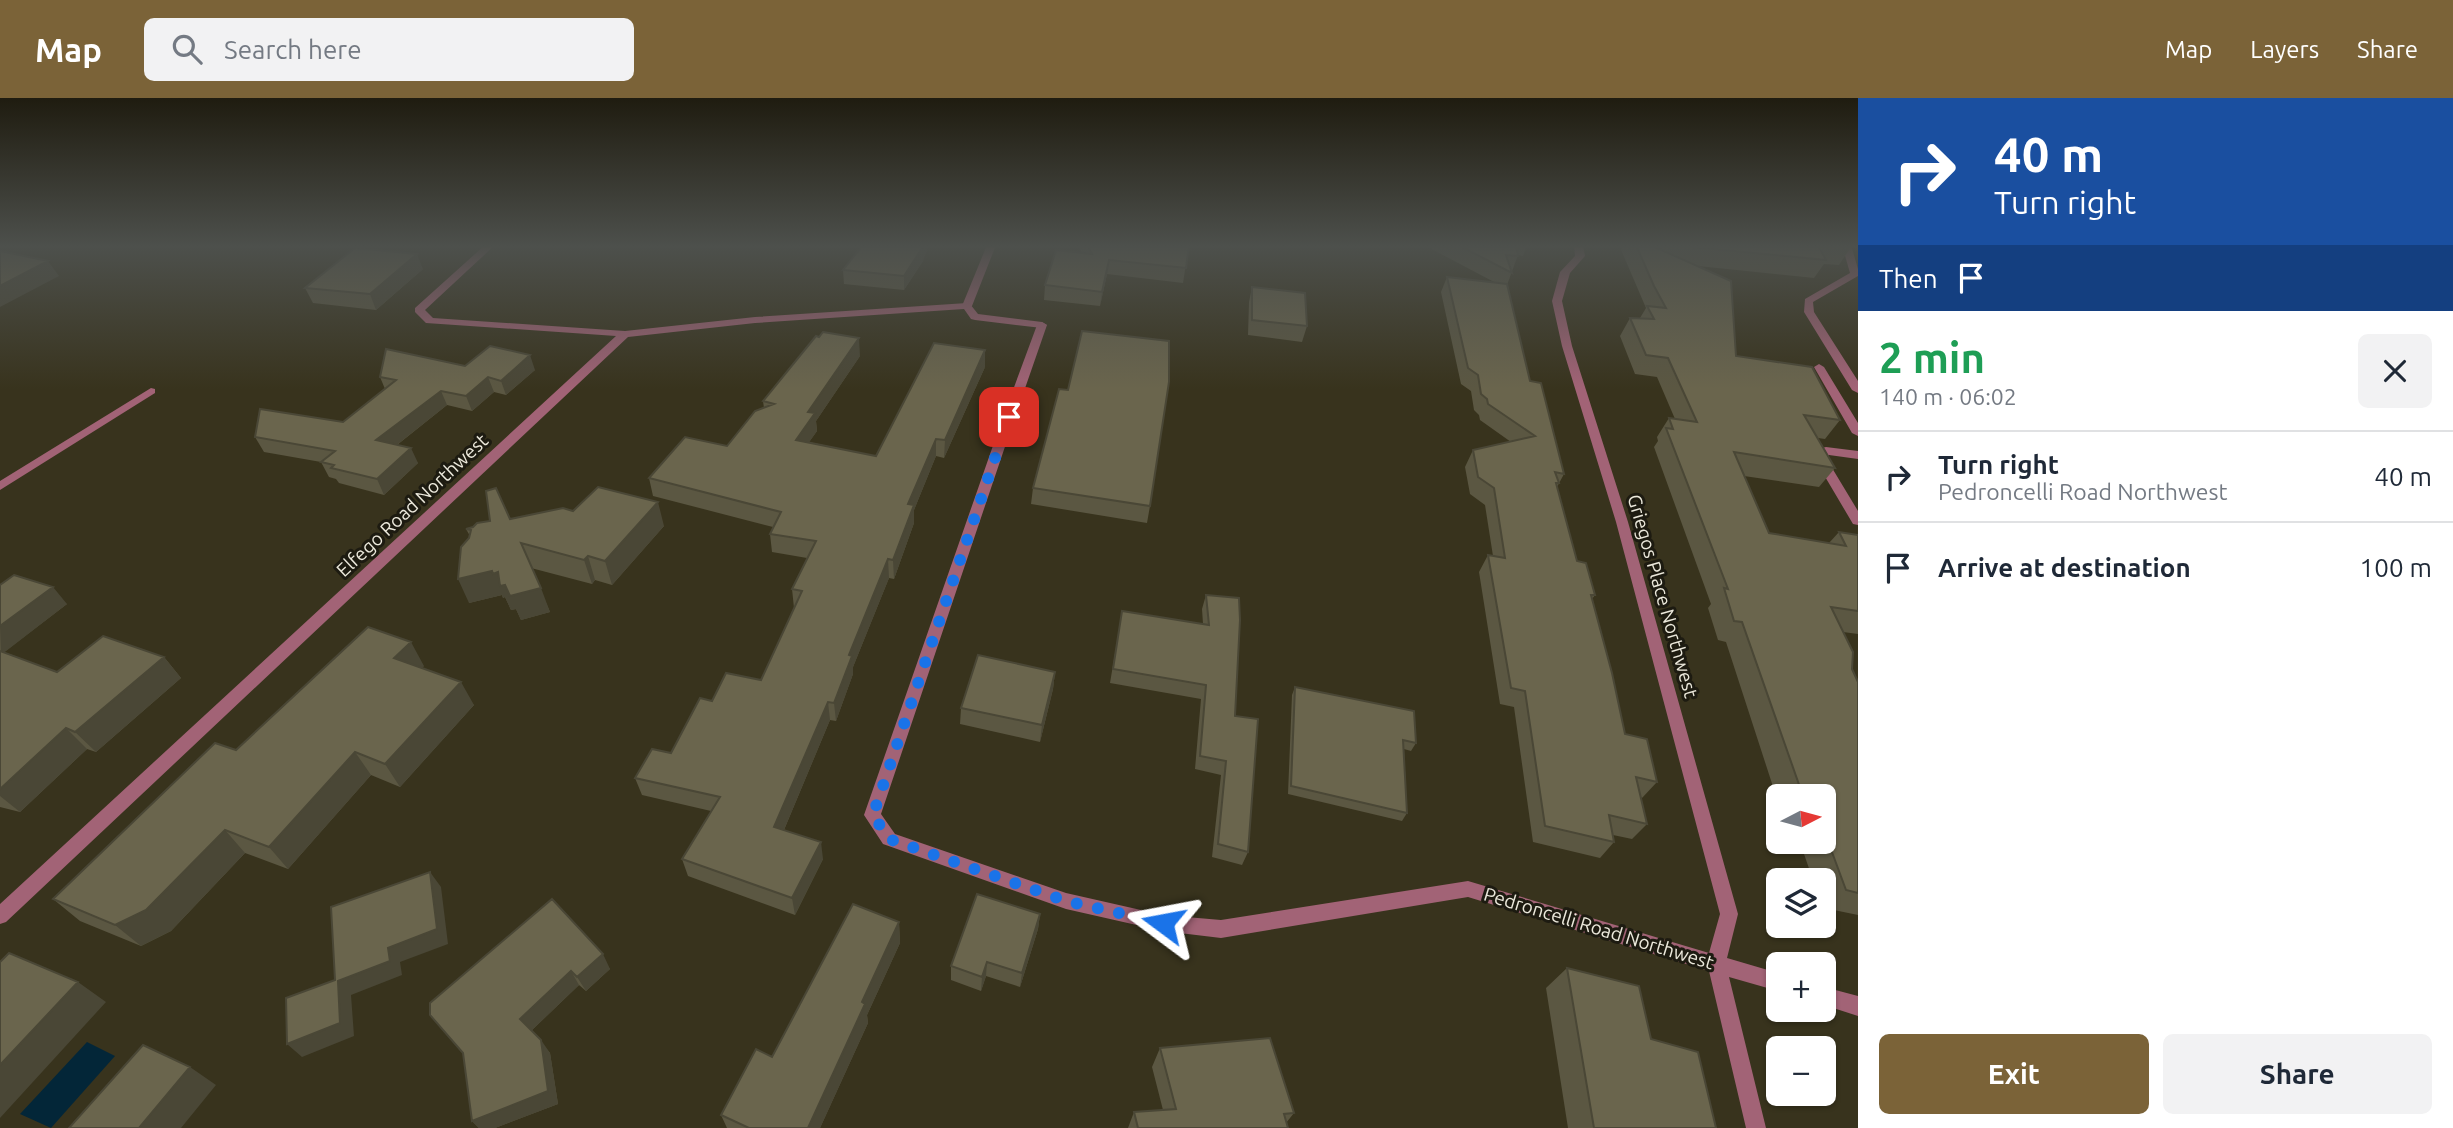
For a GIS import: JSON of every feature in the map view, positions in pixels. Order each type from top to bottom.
[{"type":"street","points":[[438,293],[419,310],[430,321],[625,334],[755,320],[967,306],[972,293]]},
{"type":"street","name":"Griegos Place Northwest","points":[[1559,293],[1557,301],[1567,346],[1622,522],[1729,914],[1716,963]]},
{"type":"street","points":[[1822,293],[1808,301],[1809,312],[1855,385]]},
{"type":"street","name":"Pedroncelli Road Northwest","points":[[967,306],[975,317],[1042,325],[873,815],[889,839],[1066,901],[1163,923],[1221,929],[1468,889],[1620,937],[1766,978]]},
{"type":"street","name":"Elfego Road Northwest","points":[[0,916],[625,334]]},
{"type":"street","points":[[1819,367],[1858,433]]},
{"type":"street","points":[[0,486],[151,391]]},
{"type":"street","points":[[1858,454],[1826,451],[1820,458],[1858,522]]},
{"type":"street","points":[[1716,963],[1756,1128]]},
{"type":"street","points":[[1836,1000],[1858,1006]]},
{"type":"water","points":[[87,1042],[115,1056],[51,1128],[20,1114]]},
{"type":"building","points":[[1252,293],[1305,293],[1307,326],[1252,320]]},
{"type":"building","points":[[1451,293],[1509,293],[1530,381],[1541,383],[1564,474],[1555,472],[1559,483],[1556,483],[1577,561],[1586,563],[1595,595],[1591,595],[1625,734],[1647,739],[1657,782],[1636,777],[1647,824],[1609,815],[1614,842],[1545,826],[1525,691],[1511,688],[1488,555],[1505,558],[1494,488],[1478,477],[1473,450],[1535,436],[1488,404],[1481,394],[1478,375],[1468,368]]},
{"type":"building","points":[[1658,293],[1732,293],[1736,356],[1812,367],[1840,420],[1804,415],[1835,468],[1734,452],[1769,533],[1846,546],[1839,532],[1858,535],[1858,611],[1831,607],[1853,652],[1852,669],[1858,682],[1858,893],[1846,890],[1833,854],[1836,854],[1836,784],[1799,784],[1742,622],[1734,621],[1724,588],[1728,589],[1666,428],[1673,429],[1669,418],[1697,422],[1668,358],[1646,355],[1630,318],[1654,319],[1647,306],[1666,308]]},
{"type":"building","points":[[1082,331],[1169,341],[1169,382],[1150,506],[1033,488],[1059,389],[1068,390]]},
{"type":"building","points":[[823,332],[859,338],[808,412],[815,413],[796,440],[876,456],[934,343],[985,350],[945,440],[936,439],[908,504],[914,505],[893,560],[888,559],[849,655],[852,656],[834,703],[828,702],[774,827],[821,842],[792,898],[682,859],[720,797],[635,778],[652,749],[671,753],[700,698],[712,701],[726,673],[761,680],[802,591],[792,589],[816,541],[770,534],[781,512],[649,478],[685,437],[727,446],[755,411],[774,404],[763,401],[816,336],[819,337]]},
{"type":"building","points":[[490,346],[530,355],[501,381],[488,377],[466,396],[441,391],[376,440],[411,448],[377,479],[331,468],[334,465],[321,462],[335,451],[255,437],[260,409],[343,422],[396,380],[380,377],[386,349],[465,366]]},
{"type":"building","points":[[598,487],[658,502],[605,561],[588,556],[584,560],[521,543],[541,588],[510,596],[505,585],[500,586],[498,572],[493,574],[492,571],[458,579],[461,547],[469,538],[471,530],[466,529],[477,523],[490,521],[486,491],[496,488],[510,519],[563,508],[573,511]]},
{"type":"building","points":[[14,575],[53,587],[0,626],[0,585]]},
{"type":"building","points":[[1206,595],[1239,598],[1235,716],[1258,719],[1248,852],[1218,844],[1226,761],[1200,756],[1206,685],[1113,669],[1122,611],[1209,625]]},
{"type":"building","points":[[368,627],[411,642],[394,658],[461,682],[385,764],[355,752],[269,847],[225,830],[146,910],[115,925],[53,899],[215,743],[236,750]]},
{"type":"building","points":[[103,636],[164,657],[75,732],[66,728],[0,789],[0,651],[57,672]]},
{"type":"building","points":[[978,655],[1055,672],[1042,725],[961,708]]},
{"type":"building","points":[[1295,687],[1414,711],[1416,743],[1403,740],[1407,813],[1291,786]]},
{"type":"building","points":[[430,872],[437,929],[388,948],[390,961],[338,981],[340,1023],[287,1044],[286,998],[335,980],[331,907]]},
{"type":"building","points":[[977,894],[1040,914],[1022,973],[987,962],[982,977],[951,966]]},
{"type":"building","points":[[552,899],[603,954],[577,977],[571,971],[520,1019],[541,1040],[548,1091],[472,1121],[463,1053],[430,1015],[430,1003]]},
{"type":"building","points":[[853,904],[899,922],[808,1128],[749,1128],[721,1115],[756,1049],[772,1057]]},
{"type":"building","points":[[9,953],[78,982],[0,1065],[0,962]]},
{"type":"building","points":[[1567,968],[1639,986],[1651,1039],[1698,1052],[1716,1128],[1594,1128]]},
{"type":"building","points":[[1270,1038],[1294,1113],[1284,1114],[1288,1128],[1138,1128],[1134,1112],[1176,1109],[1160,1048]]},
{"type":"building","points":[[143,1045],[190,1067],[139,1128],[69,1128]]},
{"type":"route","points":[[1009,417],[873,815],[889,839],[1066,901],[1163,923]]}]
